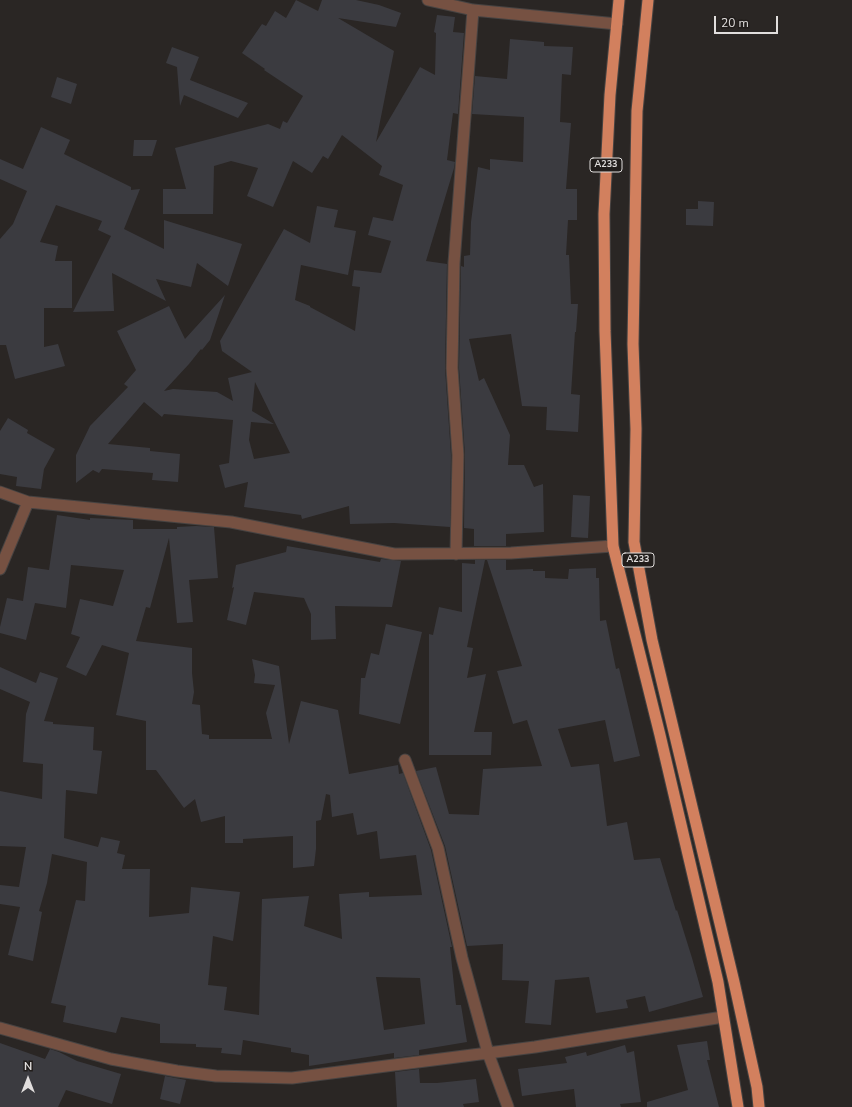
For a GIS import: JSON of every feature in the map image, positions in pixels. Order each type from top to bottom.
[{"type":"highway","name":"A233","points":[[619,0],[610,95],[604,214],[604,331],[613,546],[660,734],[718,982],[738,1107]]},
{"type":"highway","name":"A233","points":[[648,0],[637,111],[633,336],[636,429],[634,542],[652,640],[734,982],[757,1087],[759,1107]]},
{"type":"street","points":[[428,0],[473,10],[617,24]]},
{"type":"street","points":[[456,554],[458,455],[452,368],[454,263],[473,10]]},
{"type":"street","points":[[0,492],[28,502],[231,522],[394,554],[511,553],[613,546]]},
{"type":"street","points":[[0,569],[28,502]]},
{"type":"street","points":[[405,760],[438,848],[462,958],[488,1053],[508,1107]]},
{"type":"street","points":[[0,1028],[111,1059],[176,1071],[216,1076],[292,1078],[535,1047],[723,1016]]},
{"type":"building","points":[[296,0],[318,11],[322,0],[356,0],[379,5],[401,13],[396,27],[338,18],[394,51],[376,142],[420,67],[435,75],[436,33],[434,32],[437,15],[455,17],[453,32],[464,33],[458,114],[453,113],[447,160],[455,162],[454,168],[426,261],[447,264],[445,368],[451,455],[450,527],[394,523],[350,524],[349,506],[302,519],[301,515],[244,507],[248,482],[225,488],[219,465],[229,463],[233,420],[164,414],[162,417],[144,402],[108,444],[150,448],[150,451],[180,454],[178,482],[152,480],[153,473],[102,469],[99,473],[93,470],[76,483],[76,455],[90,426],[128,387],[124,384],[136,370],[117,331],[169,306],[185,339],[225,295],[210,340],[164,391],[173,389],[217,392],[233,401],[228,378],[252,372],[222,351],[220,341],[284,229],[310,243],[317,206],[338,210],[334,227],[356,231],[348,275],[301,265],[295,300],[310,306],[355,331],[360,287],[352,286],[354,270],[381,273],[391,241],[368,235],[373,217],[393,221],[403,185],[379,175],[382,166],[342,135],[328,159],[323,156],[312,173],[293,161],[273,207],[247,196],[258,168],[231,161],[214,166],[213,214],[163,214],[163,189],[186,189],[175,148],[268,124],[280,129],[283,121],[287,123],[303,96],[264,70],[265,69],[242,53],[262,24],[266,26],[275,11],[286,18]],"holes":[[[255,382],[290,453],[254,459],[249,440],[251,422],[274,424],[252,411]]]},
{"type":"building","points":[[510,39],[544,42],[544,46],[573,47],[571,75],[562,74],[560,122],[571,123],[566,189],[577,189],[577,220],[568,220],[566,255],[569,255],[571,304],[578,304],[571,394],[580,395],[578,432],[546,430],[547,407],[522,406],[511,334],[469,339],[479,381],[484,378],[510,435],[508,465],[524,465],[534,487],[543,484],[544,532],[506,534],[506,546],[474,546],[474,529],[464,528],[465,455],[459,368],[461,266],[464,267],[464,256],[470,255],[471,222],[478,167],[490,170],[490,159],[523,162],[524,117],[472,114],[475,76],[507,79]]},
{"type":"building","points":[[172,47],[199,57],[190,80],[248,103],[238,118],[184,95],[180,106],[177,67],[166,63]]},
{"type":"building","points":[[57,77],[77,84],[71,104],[51,97]]},
{"type":"building","points":[[41,127],[70,140],[64,154],[131,187],[131,190],[140,189],[124,229],[164,249],[164,220],[242,244],[228,286],[197,263],[191,287],[156,279],[166,301],[112,273],[114,311],[73,312],[111,236],[98,230],[102,221],[56,205],[40,242],[58,246],[55,261],[72,261],[72,308],[44,308],[44,347],[58,344],[65,366],[15,379],[6,345],[0,345],[0,239],[13,224],[27,191],[0,179],[0,159],[23,169]]},
{"type":"building","points":[[134,140],[157,140],[152,156],[133,156]]},
{"type":"building","points":[[698,201],[714,202],[713,226],[686,225],[686,209],[698,209]]},
{"type":"building","points":[[8,418],[28,430],[27,433],[55,449],[44,469],[41,489],[16,486],[17,477],[0,474],[0,431]]},
{"type":"building","points":[[573,495],[590,496],[588,538],[571,537]]},
{"type":"building","points":[[57,515],[90,520],[90,518],[133,520],[133,529],[177,529],[177,527],[196,526],[214,527],[218,578],[189,580],[193,622],[177,623],[169,538],[150,608],[146,607],[136,641],[192,648],[194,692],[192,704],[200,705],[202,734],[209,735],[209,739],[272,739],[266,713],[275,685],[254,683],[255,675],[252,659],[279,666],[289,744],[301,701],[338,710],[349,774],[398,765],[399,774],[403,773],[431,850],[452,947],[450,947],[456,1005],[461,1005],[467,1042],[419,1050],[419,1055],[394,1058],[394,1053],[309,1066],[309,1055],[291,1052],[291,1048],[243,1040],[241,1055],[221,1053],[222,1048],[196,1047],[196,1044],[160,1043],[160,1024],[121,1017],[116,1033],[63,1022],[66,1006],[51,1003],[76,900],[85,901],[87,862],[52,854],[47,883],[39,911],[42,912],[33,961],[8,955],[20,907],[0,904],[0,885],[19,887],[26,847],[0,846],[0,791],[42,799],[43,764],[23,762],[26,714],[30,702],[0,689],[0,667],[36,683],[40,672],[58,678],[44,721],[53,722],[53,724],[94,727],[93,750],[102,751],[97,794],[66,790],[64,838],[98,847],[101,837],[120,841],[117,853],[125,855],[122,869],[150,869],[149,917],[189,913],[191,887],[240,892],[233,941],[213,936],[208,985],[227,987],[224,1010],[259,1015],[262,899],[309,896],[304,926],[342,939],[339,894],[369,892],[369,897],[422,895],[416,855],[380,859],[377,831],[357,835],[353,813],[332,817],[330,795],[326,794],[321,820],[316,821],[316,849],[314,866],[293,868],[293,836],[243,839],[243,843],[225,843],[225,816],[201,822],[195,799],[184,808],[156,770],[146,770],[146,721],[116,715],[129,653],[102,645],[86,676],[66,667],[80,637],[71,634],[80,599],[113,606],[124,570],[71,565],[66,608],[35,603],[26,640],[0,633],[7,598],[23,601],[28,567],[49,570]],"holes":[[[376,977],[420,978],[425,1024],[384,1030]]]},
{"type":"building","points":[[287,546],[380,562],[381,559],[401,561],[392,607],[335,606],[336,639],[311,640],[311,614],[304,598],[254,592],[246,625],[227,620],[234,587],[232,588],[236,565],[286,552]]},
{"type":"building","points":[[475,560],[485,560],[467,647],[473,648],[467,678],[486,674],[474,732],[492,732],[491,755],[429,755],[429,634],[433,635],[439,607],[462,612],[462,563],[475,564]]},
{"type":"building","points":[[487,560],[506,560],[506,570],[533,569],[533,571],[545,571],[545,578],[568,579],[569,569],[596,568],[596,578],[599,578],[600,621],[606,620],[616,669],[619,668],[640,756],[614,762],[605,720],[558,729],[571,767],[599,764],[607,826],[627,822],[634,860],[660,858],[703,997],[649,1012],[645,996],[626,1000],[628,1008],[596,1013],[589,977],[555,980],[551,1025],[525,1023],[529,981],[502,980],[503,944],[467,946],[445,846],[416,771],[436,767],[449,814],[479,815],[483,769],[542,766],[527,720],[513,724],[497,671],[522,666]]},
{"type":"building","points":[[386,624],[422,632],[400,724],[359,714],[361,678],[365,678],[371,653],[379,655]]},
{"type":"building","points":[[707,1041],[710,1060],[707,1060],[719,1107],[647,1107],[647,1102],[688,1090],[677,1045]]},
{"type":"building","points":[[0,1043],[45,1059],[50,1049],[77,1061],[121,1074],[112,1104],[66,1090],[58,1107],[0,1107]]},
{"type":"building","points":[[625,1045],[627,1053],[634,1051],[641,1102],[620,1104],[621,1107],[576,1107],[574,1089],[522,1096],[518,1069],[567,1063],[565,1057],[586,1052],[587,1056]]},
{"type":"building","points":[[419,1069],[420,1083],[437,1083],[476,1079],[479,1102],[463,1104],[464,1107],[397,1107],[395,1072]]},
{"type":"building","points":[[165,1076],[186,1080],[180,1104],[160,1099]]}]
